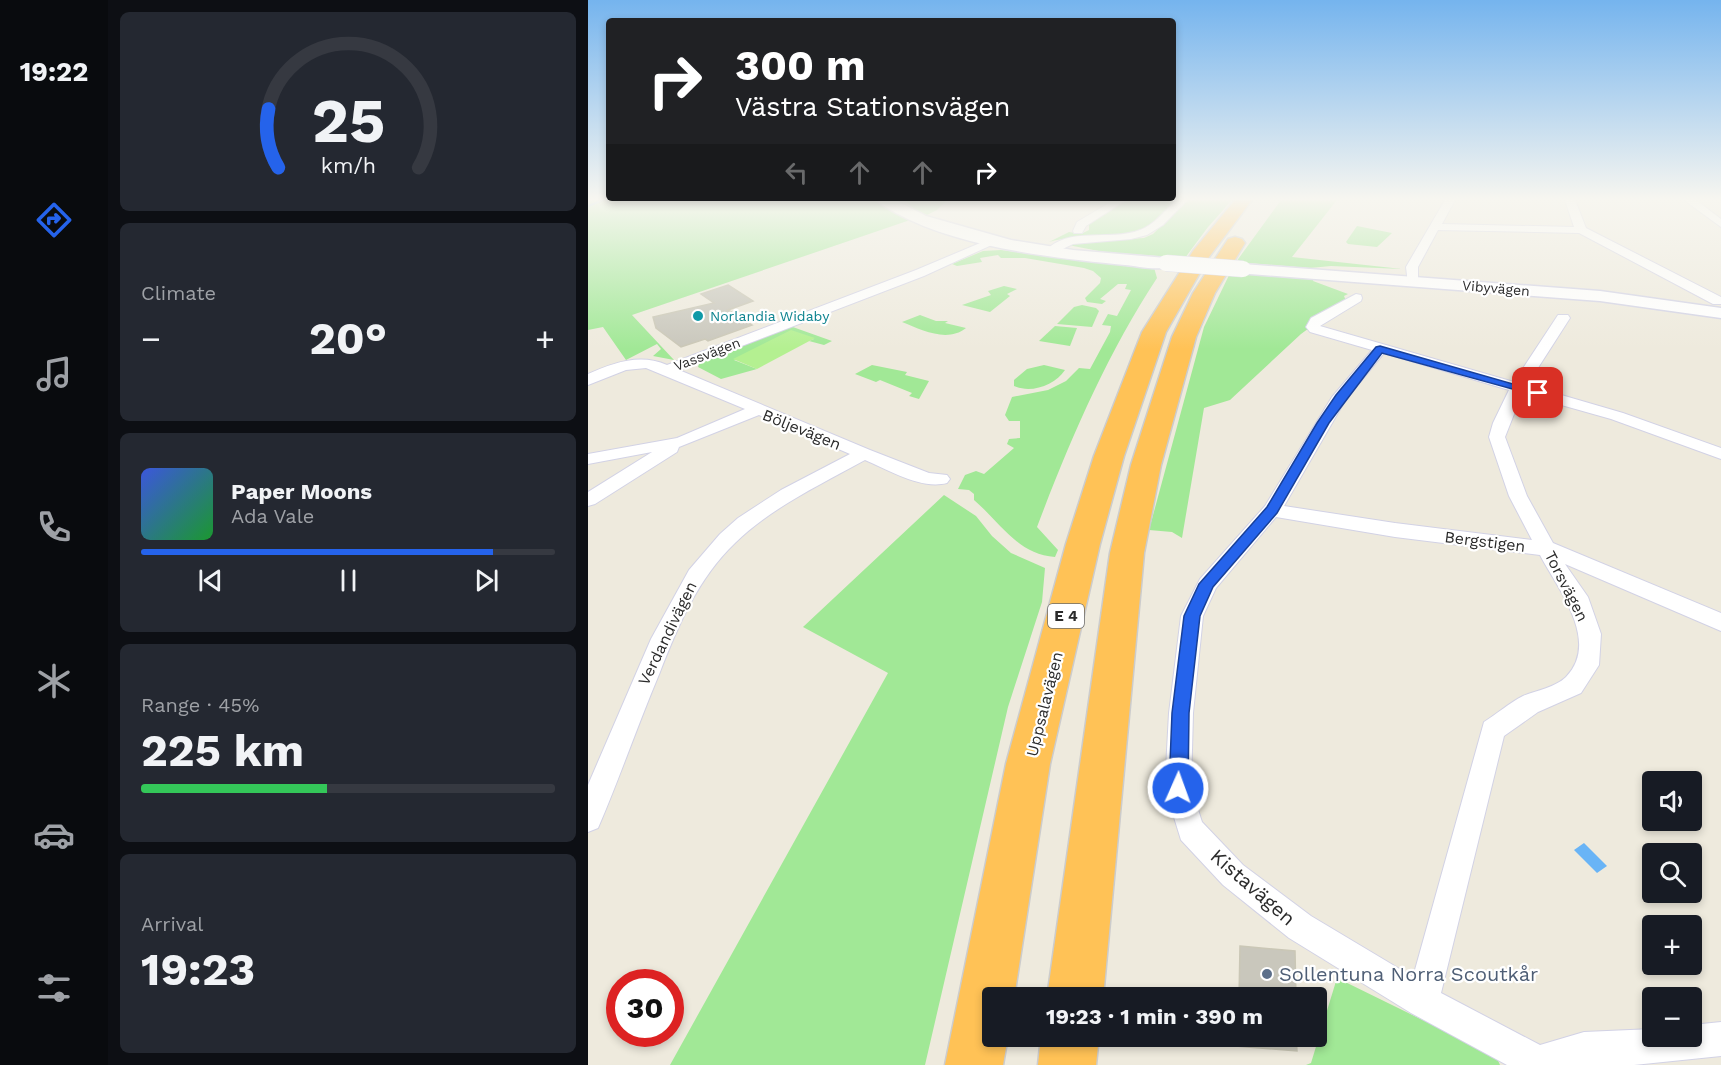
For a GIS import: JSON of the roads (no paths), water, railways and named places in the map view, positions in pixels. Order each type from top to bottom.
[{"type":"highway","name":"Uppsalavägen","points":[[974,1065],[1028,764],[1083,544],[1109,456],[1154,332],[1204,250]]},
{"type":"highway","points":[[1076,987],[1123,583],[1146,465],[1184,337],[1204,293],[1230,250]]},
{"type":"highway","points":[[1067,1065],[1069,1047]]},
{"type":"street","name":"Vassvägen","points":[[588,380],[633,363],[643,362],[666,370],[920,273],[972,250]]},
{"type":"street","name":"Vibyvägen","points":[[1038,250],[1166,263],[1719,307]]},
{"type":"street","points":[[1412,281],[1412,267],[1422,250]]},
{"type":"street","points":[[1616,250],[1719,307]]},
{"type":"street","points":[[1356,298],[1316,321],[1313,327],[1317,331],[1617,416],[1721,454]]},
{"type":"street","name":"Torsvägen","points":[[1423,1001],[1493,730],[1529,705],[1572,686],[1587,664],[1590,634],[1586,616],[1518,496],[1497,437],[1498,428],[1518,387],[1563,318]]},
{"type":"street","name":"Kistavägen","points":[[1380,349],[1334,406],[1272,510],[1207,584],[1192,616],[1181,713],[1178,788],[1191,830],[1233,875],[1300,927],[1423,1001],[1539,1064],[1584,1048],[1623,1050],[1721,1039]]},
{"type":"street","name":"Böljevägen","points":[[666,370],[864,454],[927,478],[941,479]]},
{"type":"street","points":[[588,500],[681,442],[757,410]]},
{"type":"street","points":[[588,459],[681,442]]},
{"type":"street","name":"Verdandivägen","points":[[588,819],[649,669],[673,615],[693,578],[722,544],[744,523],[864,454]]},
{"type":"street","name":"Bergstigen","points":[[1272,510],[1395,530],[1549,549],[1721,622]]},
{"type":"water","points":[[1584,843],[1607,866],[1597,873],[1574,850]]},
{"type":"place","name":"Norlandia Widaby","points":[[698,316]]},
{"type":"place","name":"Sollentuna Norra Scoutkår","points":[[1267,974]]}]
